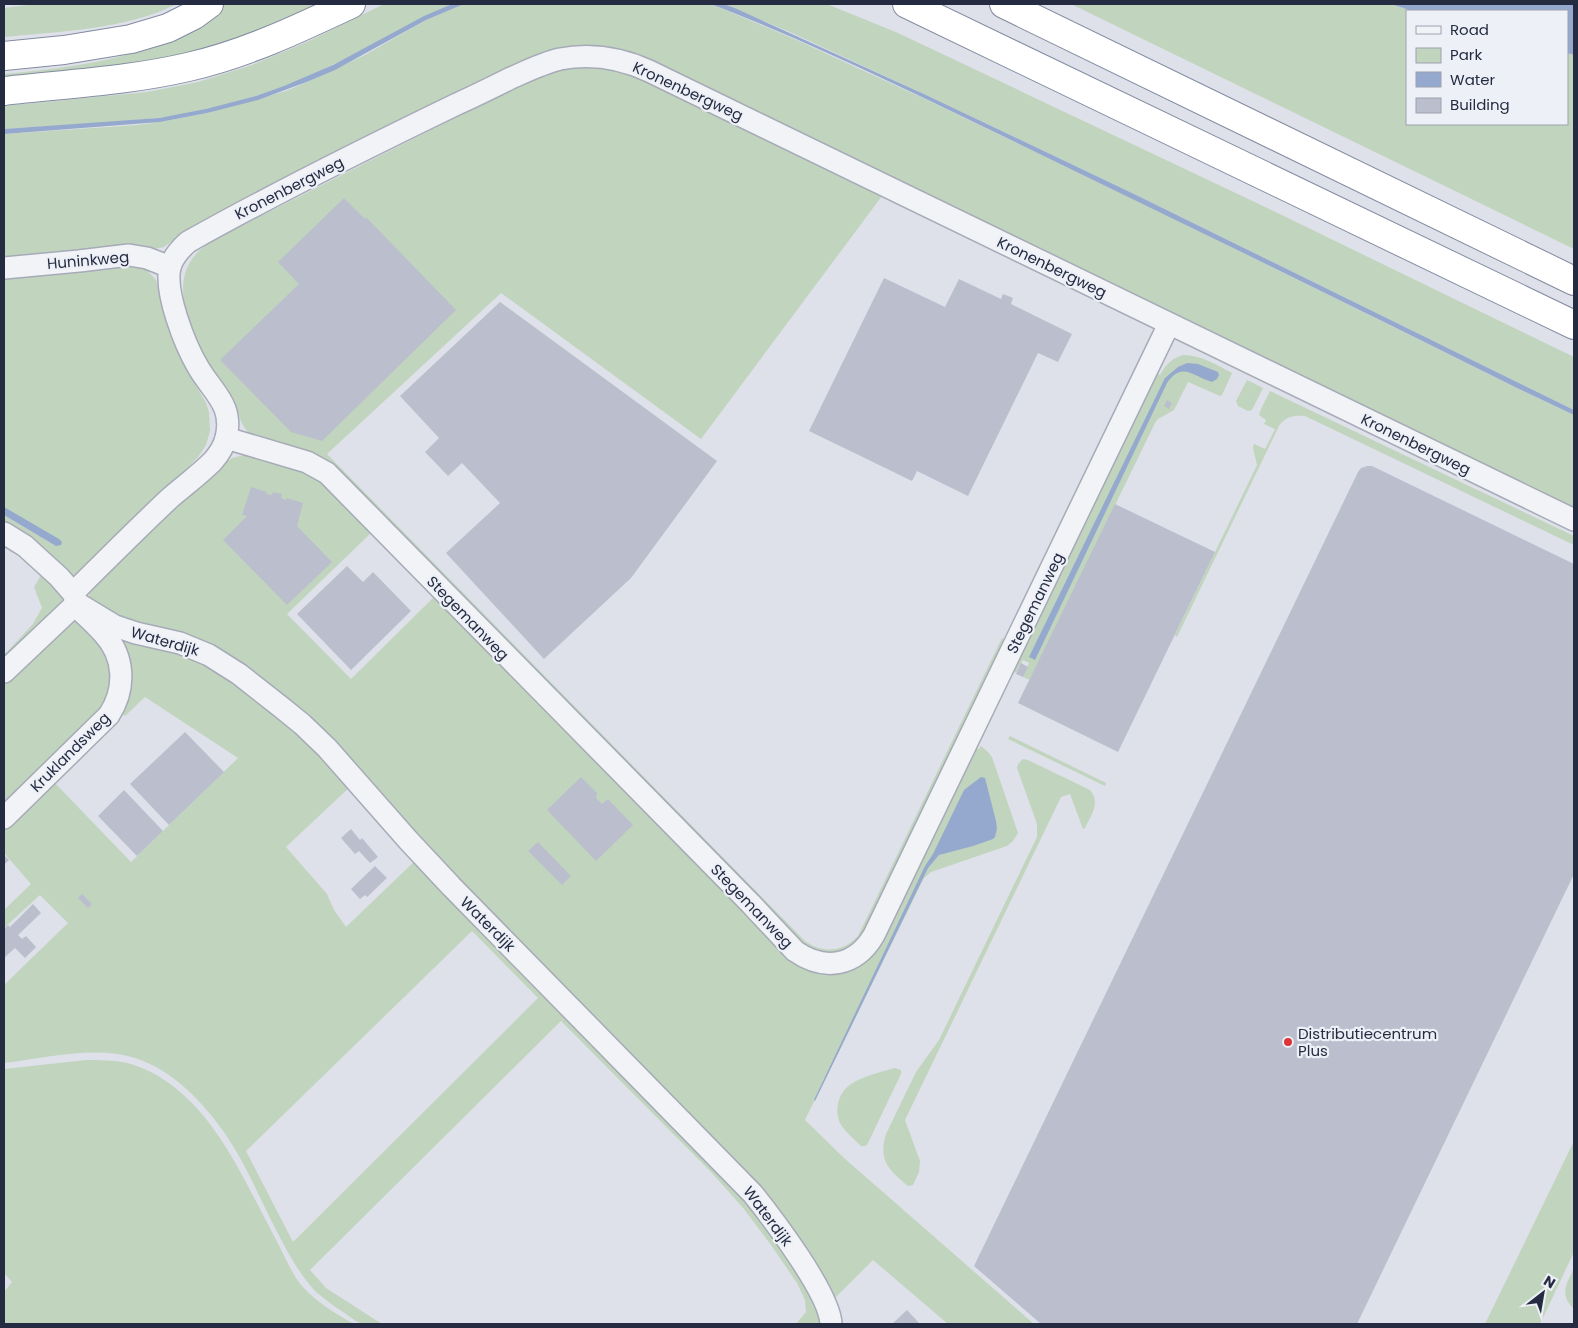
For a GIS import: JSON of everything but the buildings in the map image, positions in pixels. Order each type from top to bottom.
[{"type":"highway","points":[[4,56],[64,50],[131,39],[168,28],[194,15],[209,4]]},
{"type":"highway","points":[[4,91],[133,77],[189,67],[247,50],[351,4]]},
{"type":"highway","points":[[892,4],[940,19]]},
{"type":"highway","points":[[907,4],[1574,325]]},
{"type":"highway","points":[[1004,4],[1574,281]]},
{"type":"street","name":"Kronenbergweg","points":[[170,267],[176,254],[188,242],[235,216],[405,129],[544,64],[589,56],[621,61],[648,71],[1574,520]]},
{"type":"street","name":"Huninkweg","points":[[4,268],[129,254],[147,258],[170,267]]},
{"type":"street","points":[[4,672],[164,505],[212,461],[220,451],[226,438],[227,414],[198,367],[182,333],[169,283],[170,267]]},
{"type":"street","name":"Stegemanweg","points":[[226,438],[307,462],[326,473],[796,951],[814,962],[835,964],[845,962],[862,951],[874,935],[1169,324]]},
{"type":"street","name":"Waterdijk","points":[[4,533],[24,546],[59,577],[75,598],[115,626],[180,643],[209,654],[239,674],[302,724],[451,886],[753,1194],[774,1221],[808,1274],[827,1306],[831,1324]]},
{"type":"street","name":"Kruklandsweg","points":[[4,818],[99,725],[109,714],[118,698],[122,680],[118,656],[104,634],[79,609],[75,598]]},
{"type":"green space","points":[[36,4],[177,4],[157,13],[114,24],[70,31],[4,37],[4,8]]},
{"type":"green space","points":[[224,4],[324,4],[245,40],[178,58],[4,81],[4,74],[78,65],[148,49],[162,44],[190,29]]},
{"type":"green space","points":[[384,4],[452,4],[307,77],[242,100],[212,108],[152,119],[4,129],[4,106],[147,92],[198,82],[252,65],[309,41]]},
{"type":"green space","points":[[464,4],[711,4],[790,37],[1132,198],[1574,415],[1574,508],[605,47],[182,234],[164,247],[150,250],[4,260],[4,134],[160,122],[207,113],[286,91],[365,55],[426,20]]},
{"type":"green space","points":[[724,4],[827,4],[898,33],[1261,205],[1574,357],[1574,410],[1134,194],[926,95]]},
{"type":"green space","points":[[1071,4],[1391,4],[1409,10],[1406,10],[1406,125],[1568,125],[1568,53],[1574,55],[1574,249]]},
{"type":"green space","points":[[574,67],[602,68],[634,76],[882,196],[701,439],[501,293],[327,454],[805,941],[819,948],[839,948],[858,936],[1002,638],[1006,642],[866,931],[850,949],[825,955],[802,944],[343,477],[249,433],[241,422],[234,403],[196,341],[189,321],[184,302],[183,283],[188,266],[199,251],[209,244],[520,85],[548,73]]},
{"type":"green space","points":[[125,262],[146,269],[156,280],[173,340],[181,359],[206,403],[209,412],[210,431],[206,445],[198,457],[167,489],[69,580],[4,529],[4,515],[56,546],[4,507],[4,276]]},
{"type":"green space","points":[[1183,355],[1202,359],[1232,373],[1222,395],[1220,396],[1188,382],[1174,410],[1158,419],[1155,423],[1030,680],[1023,677],[1029,663],[1023,660],[1016,673],[1012,671],[1156,373],[1160,375],[1169,362]]},
{"type":"green space","points":[[1247,380],[1263,388],[1252,410],[1248,411],[1238,406],[1236,401]]},
{"type":"green space","points":[[1270,391],[1574,536],[1574,545],[1305,416],[1291,417],[1280,424],[1177,637],[1175,635],[1257,465],[1253,448],[1254,444],[1265,449],[1275,429],[1264,424],[1266,420],[1259,415]]},
{"type":"green space","points":[[251,455],[304,471],[321,480],[372,532],[287,614],[351,679],[435,596],[790,958],[848,970],[975,747],[979,749],[981,746],[987,751],[992,757],[1018,833],[1007,846],[931,872],[924,878],[805,1120],[844,1158],[1034,1324],[948,1324],[873,1260],[830,1303],[785,1230],[277,699],[128,627],[88,599],[90,591],[132,548],[222,465],[232,458]]},
{"type":"green space","points":[[21,548],[66,601],[4,666],[4,655],[33,624],[42,608],[34,587],[41,575]]},
{"type":"green space","points":[[69,621],[79,621],[100,639],[114,668],[108,703],[4,809],[4,679]]},
{"type":"green space","points":[[114,633],[176,645],[257,692],[352,785],[286,847],[327,894],[334,910],[346,927],[419,857],[768,1217],[826,1324],[796,1324],[806,1312],[805,1300],[797,1283],[744,1209],[712,1173],[561,1021],[310,1270],[326,1288],[382,1324],[372,1325],[365,1325],[354,1320],[334,1306],[316,1292],[298,1270],[242,1161],[226,1135],[198,1100],[175,1079],[149,1063],[120,1054],[70,1054],[4,1063],[4,985],[68,923],[40,895],[4,928],[4,910],[31,884],[4,853],[4,826],[52,780],[131,862],[238,758],[145,697],[125,716],[120,711]],"holes":[[[472,931],[538,998],[293,1242],[246,1151]]]},
{"type":"green space","points":[[1010,736],[1106,783],[1105,786],[1008,739]]},
{"type":"green space","points":[[1023,759],[1090,790],[1095,800],[1094,809],[1083,829],[1070,794],[1061,797],[905,1120],[920,1161],[919,1172],[913,1185],[908,1186],[895,1175],[884,1158],[883,1151],[886,1134],[916,1072],[939,1040],[1037,837],[1037,824],[1017,768]]},
{"type":"green space","points":[[86,1060],[127,1063],[154,1074],[178,1090],[198,1109],[232,1157],[298,1281],[320,1303],[354,1324],[4,1324],[4,1292],[12,1282],[4,1273],[4,1069]]},
{"type":"green space","points":[[895,1068],[901,1070],[901,1074],[867,1145],[861,1146],[846,1131],[838,1118],[839,1099],[846,1088],[856,1081],[872,1074]]},
{"type":"green space","points":[[1574,1141],[1574,1252],[1540,1324],[1485,1324]]},
{"type":"green space","points":[[1574,1268],[1574,1309],[1569,1304],[1565,1289]]},
{"type":"water","points":[[452,4],[464,4],[426,20],[335,70],[258,100],[207,113],[160,122],[4,134],[4,129],[159,118],[206,109],[256,96],[333,65],[424,16]]},
{"type":"water","points":[[711,4],[724,4],[737,9],[926,95],[1134,194],[1574,410],[1574,415],[899,86],[824,51]]},
{"type":"water","points":[[1391,4],[1574,4],[1574,55],[1568,53],[1568,10],[1409,10]]},
{"type":"water","points":[[1187,363],[1198,364],[1218,372],[1219,375],[1212,382],[1183,371],[1172,376],[1167,383],[1035,660],[1029,657],[1165,378],[1178,367]]},
{"type":"water","points":[[4,507],[59,539],[62,542],[61,545],[56,546],[4,515]]},
{"type":"water","points":[[981,777],[985,778],[996,821],[995,837],[973,846],[939,855],[928,868],[815,1101],[925,866],[933,854],[964,790]]},
{"type":"place","name":"Distributiecentrum Plus","points":[[1288,1042]]}]
